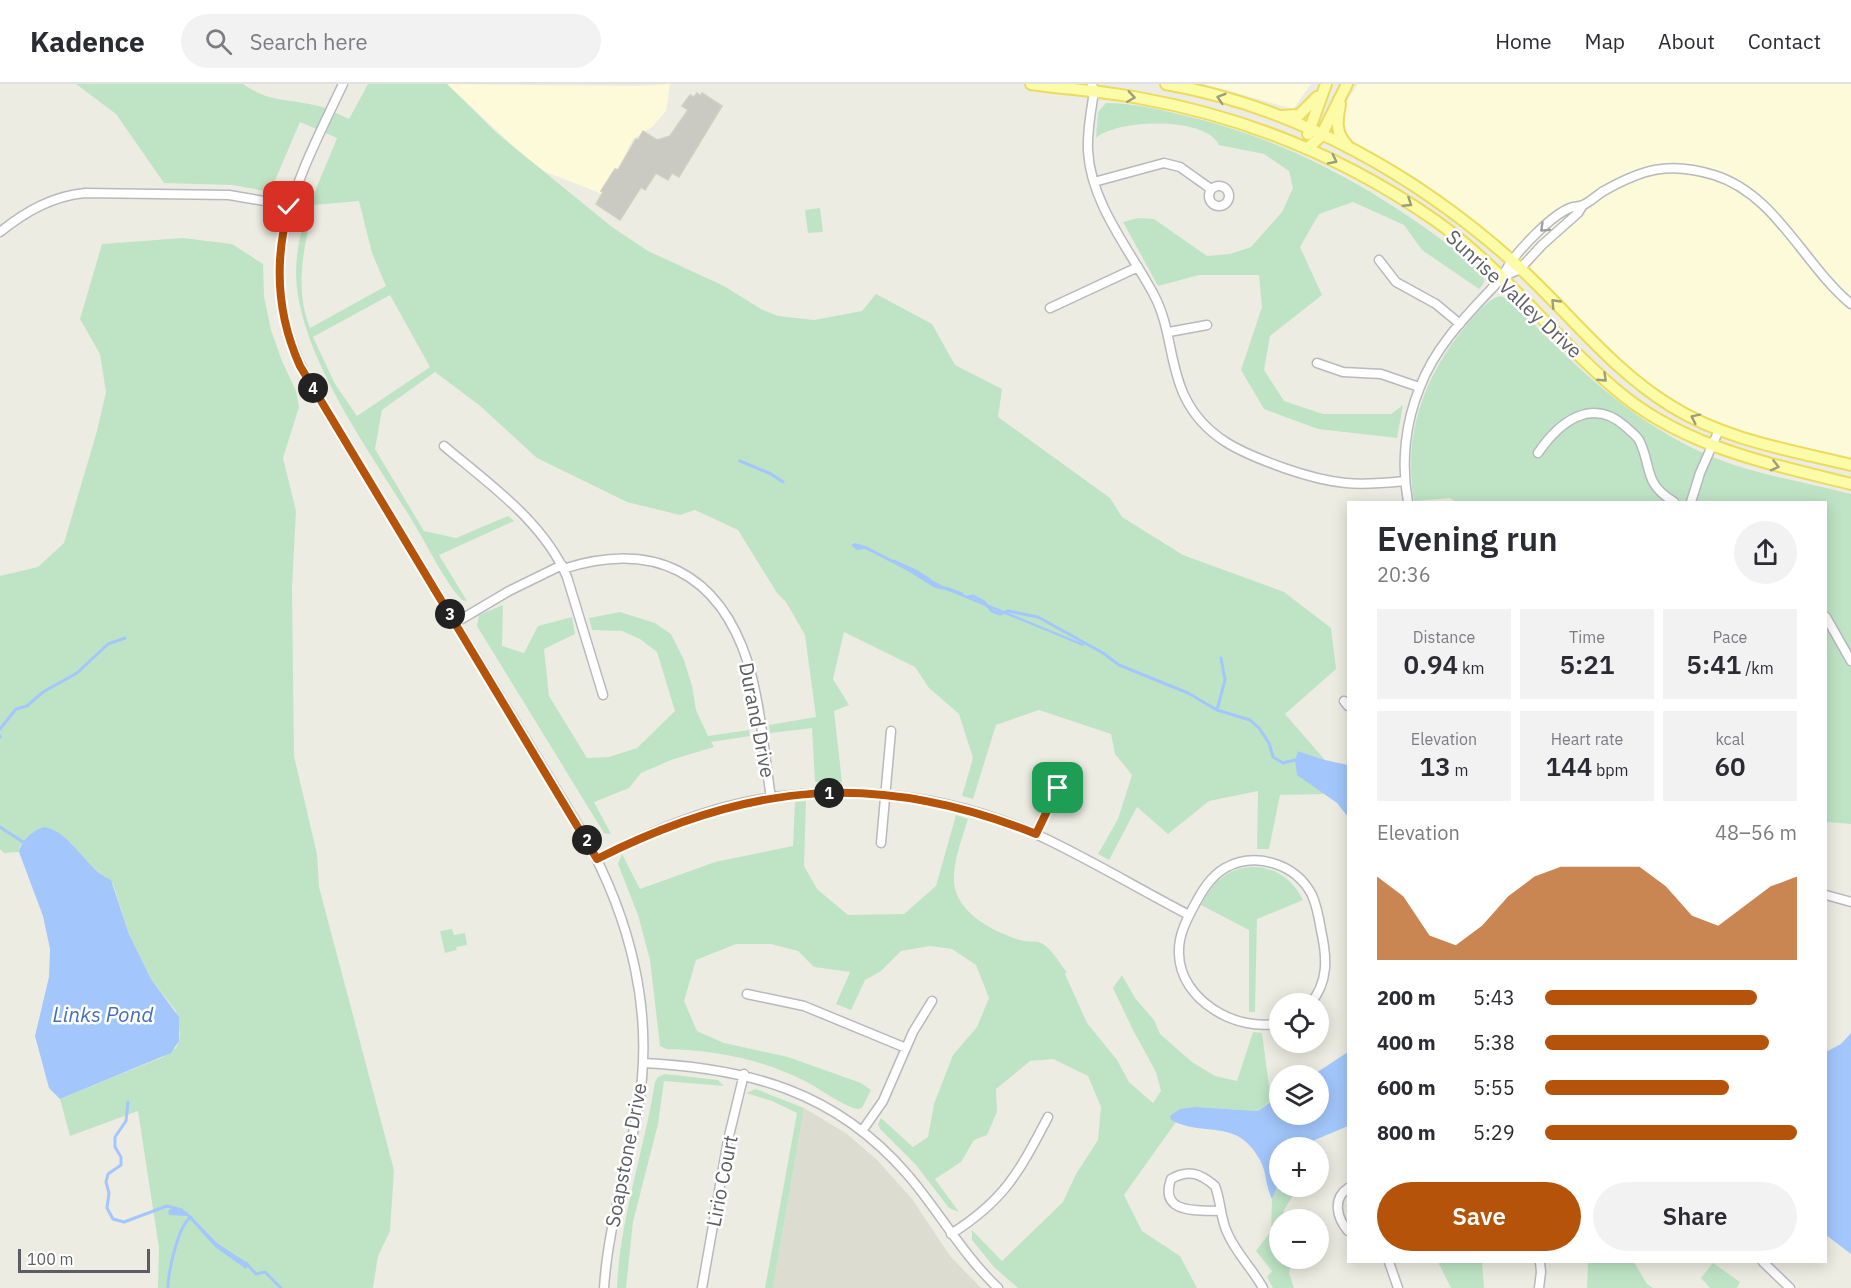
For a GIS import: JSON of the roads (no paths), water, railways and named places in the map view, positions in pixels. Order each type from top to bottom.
[{"type":"main road","name":"Sunrise Valley Drive","points":[[1031,84],[1093,88],[1211,114],[1308,148],[1367,178],[1429,217],[1471,249],[1614,389],[1661,421],[1711,447],[1766,464],[1851,484]]},
{"type":"main road","name":"Sunrise Valley Drive","points":[[1166,84],[1216,96],[1275,116],[1385,166],[1442,203],[1521,268],[1631,379],[1673,407],[1719,429],[1757,442],[1851,465]]},
{"type":"main road","points":[[1275,116],[1299,115],[1310,106],[1325,87]]},
{"type":"main road","points":[[1308,148],[1308,130],[1325,87]]},
{"type":"main road","points":[[1308,148],[1321,136],[1345,87]]},
{"type":"main road","points":[[1345,87],[1338,112],[1338,129],[1342,140],[1351,150]]},
{"type":"street","name":"Soapstone Drive","points":[[343,84],[289,207],[280,247],[280,291],[284,317],[297,359],[597,859],[611,887],[630,942],[640,997],[643,1063],[634,1130],[610,1232],[604,1288]]},
{"type":"street","points":[[1103,84],[1093,88],[1088,151],[1094,182],[1109,216],[1155,297],[1169,332],[1184,395],[1201,422],[1225,443],[1256,458],[1325,480],[1367,484],[1405,481]]},
{"type":"street","points":[[1094,182],[1164,163],[1180,167],[1211,189]]},
{"type":"street","points":[[1408,501],[1405,481],[1408,429],[1419,387],[1440,348],[1502,278],[1511,261],[1562,212],[1583,205],[1624,181],[1655,168],[1684,168],[1715,175],[1744,188],[1756,198],[1835,289],[1851,304]]},
{"type":"street","points":[[0,232],[34,209],[65,196],[85,193],[229,195],[289,207]]},
{"type":"street","points":[[1502,278],[1521,268],[1542,245],[1578,213],[1583,205]]},
{"type":"street","points":[[1379,260],[1396,282],[1436,304],[1460,324]]},
{"type":"street","points":[[1050,308],[1138,267]]},
{"type":"street","points":[[1169,332],[1207,325]]},
{"type":"street","points":[[1317,363],[1343,372],[1381,374],[1419,387]]},
{"type":"street","points":[[1538,453],[1561,424],[1576,417],[1596,413],[1617,419],[1638,438],[1652,484],[1673,501]]},
{"type":"street","points":[[1691,501],[1719,429]]},
{"type":"street","points":[[444,446],[520,511],[548,544],[562,567],[603,695]]},
{"type":"street","name":"Durand Drive","points":[[455,623],[509,591],[562,567],[603,558],[639,558],[671,567],[688,576],[711,596],[731,623],[748,663],[771,798]]},
{"type":"street","points":[[1827,619],[1851,661]]},
{"type":"street","points":[[1843,644],[1851,639]]},
{"type":"street","points":[[881,843],[891,731]]},
{"type":"street","points":[[1036,834],[1058,788]]},
{"type":"street","points":[[597,859],[682,820],[712,811],[771,798],[822,793],[885,795],[946,804],[977,812],[1036,834],[1190,915]]},
{"type":"street","points":[[1269,1024],[1237,1020],[1212,1008],[1191,988],[1182,973],[1178,955],[1181,933],[1207,885],[1226,868],[1243,862],[1272,862],[1291,871],[1300,879],[1313,898],[1326,958],[1323,981],[1316,993]]},
{"type":"street","points":[[1827,895],[1851,902]]},
{"type":"street","points":[[747,994],[804,1006],[906,1048]]},
{"type":"street","points":[[862,1131],[883,1101],[913,1032],[932,1001]]},
{"type":"street","points":[[643,1063],[692,1066],[744,1074],[797,1092],[820,1104],[862,1131],[906,1173],[973,1262],[998,1288]]},
{"type":"street","name":"Lirio Court","points":[[702,1288],[729,1140],[744,1074]]},
{"type":"street","points":[[951,1234],[980,1215],[1007,1188],[1019,1171],[1048,1117]]},
{"type":"street","points":[[1220,1211],[1179,1208],[1172,1203],[1168,1195],[1171,1179],[1187,1172],[1197,1174],[1215,1186],[1227,1232],[1263,1288]]},
{"type":"street","points":[[1347,1189],[1343,1192],[1337,1209],[1347,1228]]},
{"type":"street","points":[[1389,1263],[1398,1288]]},
{"type":"street","points":[[1539,1288],[1540,1263]]},
{"type":"street","points":[[1764,1263],[1790,1288]]},
{"type":"water","points":[[855,543],[868,547],[943,586],[1084,644],[1083,646],[946,590],[935,588],[865,549],[857,550],[851,545]]},
{"type":"water","points":[[1298,751],[1347,765],[1347,816],[1337,803],[1297,775],[1295,760]]},
{"type":"water","name":"Links Pond","points":[[44,827],[63,836],[94,868],[111,880],[129,934],[151,979],[179,1017],[179,1041],[171,1053],[60,1099],[49,1088],[35,1036],[49,977],[50,949],[43,916],[19,852],[28,836]]},
{"type":"water","points":[[1851,1033],[1851,1254],[1827,1236],[1827,1051],[1841,1044]]},
{"type":"water","points":[[1347,1053],[1347,1126],[1322,1137],[1269,1137],[1269,1192],[1260,1160],[1241,1138],[1231,1133],[1184,1125],[1171,1120],[1170,1116],[1180,1109],[1196,1107],[1258,1111],[1269,1103],[1269,1125],[1329,1125],[1328,1065]]},
{"type":"water","points":[[181,1209],[187,1212],[217,1243],[249,1264],[246,1269],[215,1247],[187,1216],[169,1215],[168,1211]]},
{"type":"waterway","points":[[740,461],[771,474],[783,482]]},
{"type":"waterway","points":[[894,561],[930,580]]},
{"type":"waterway","points":[[946,588],[962,594]]},
{"type":"waterway","points":[[968,597],[973,596],[984,602],[992,611],[1000,614],[1008,611],[1038,617],[1103,653],[1119,665],[1188,693],[1217,710],[1250,720],[1259,728],[1269,743],[1273,757],[1283,763],[1295,760]]},
{"type":"waterway","points":[[0,729],[16,709],[27,706],[43,692],[77,673],[108,644],[125,638]]},
{"type":"waterway","points":[[1217,710],[1225,680],[1221,658]]},
{"type":"waterway","points":[[0,827],[23,842]]},
{"type":"waterway","points":[[128,1102],[126,1121],[115,1137],[115,1147],[121,1157],[121,1165],[108,1174],[106,1182],[109,1193],[107,1208],[113,1219],[124,1222],[167,1206],[182,1210]]},
{"type":"waterway","points":[[168,1288],[178,1239],[191,1217]]},
{"type":"waterway","points":[[246,1263],[256,1274],[265,1272],[281,1288]]}]
